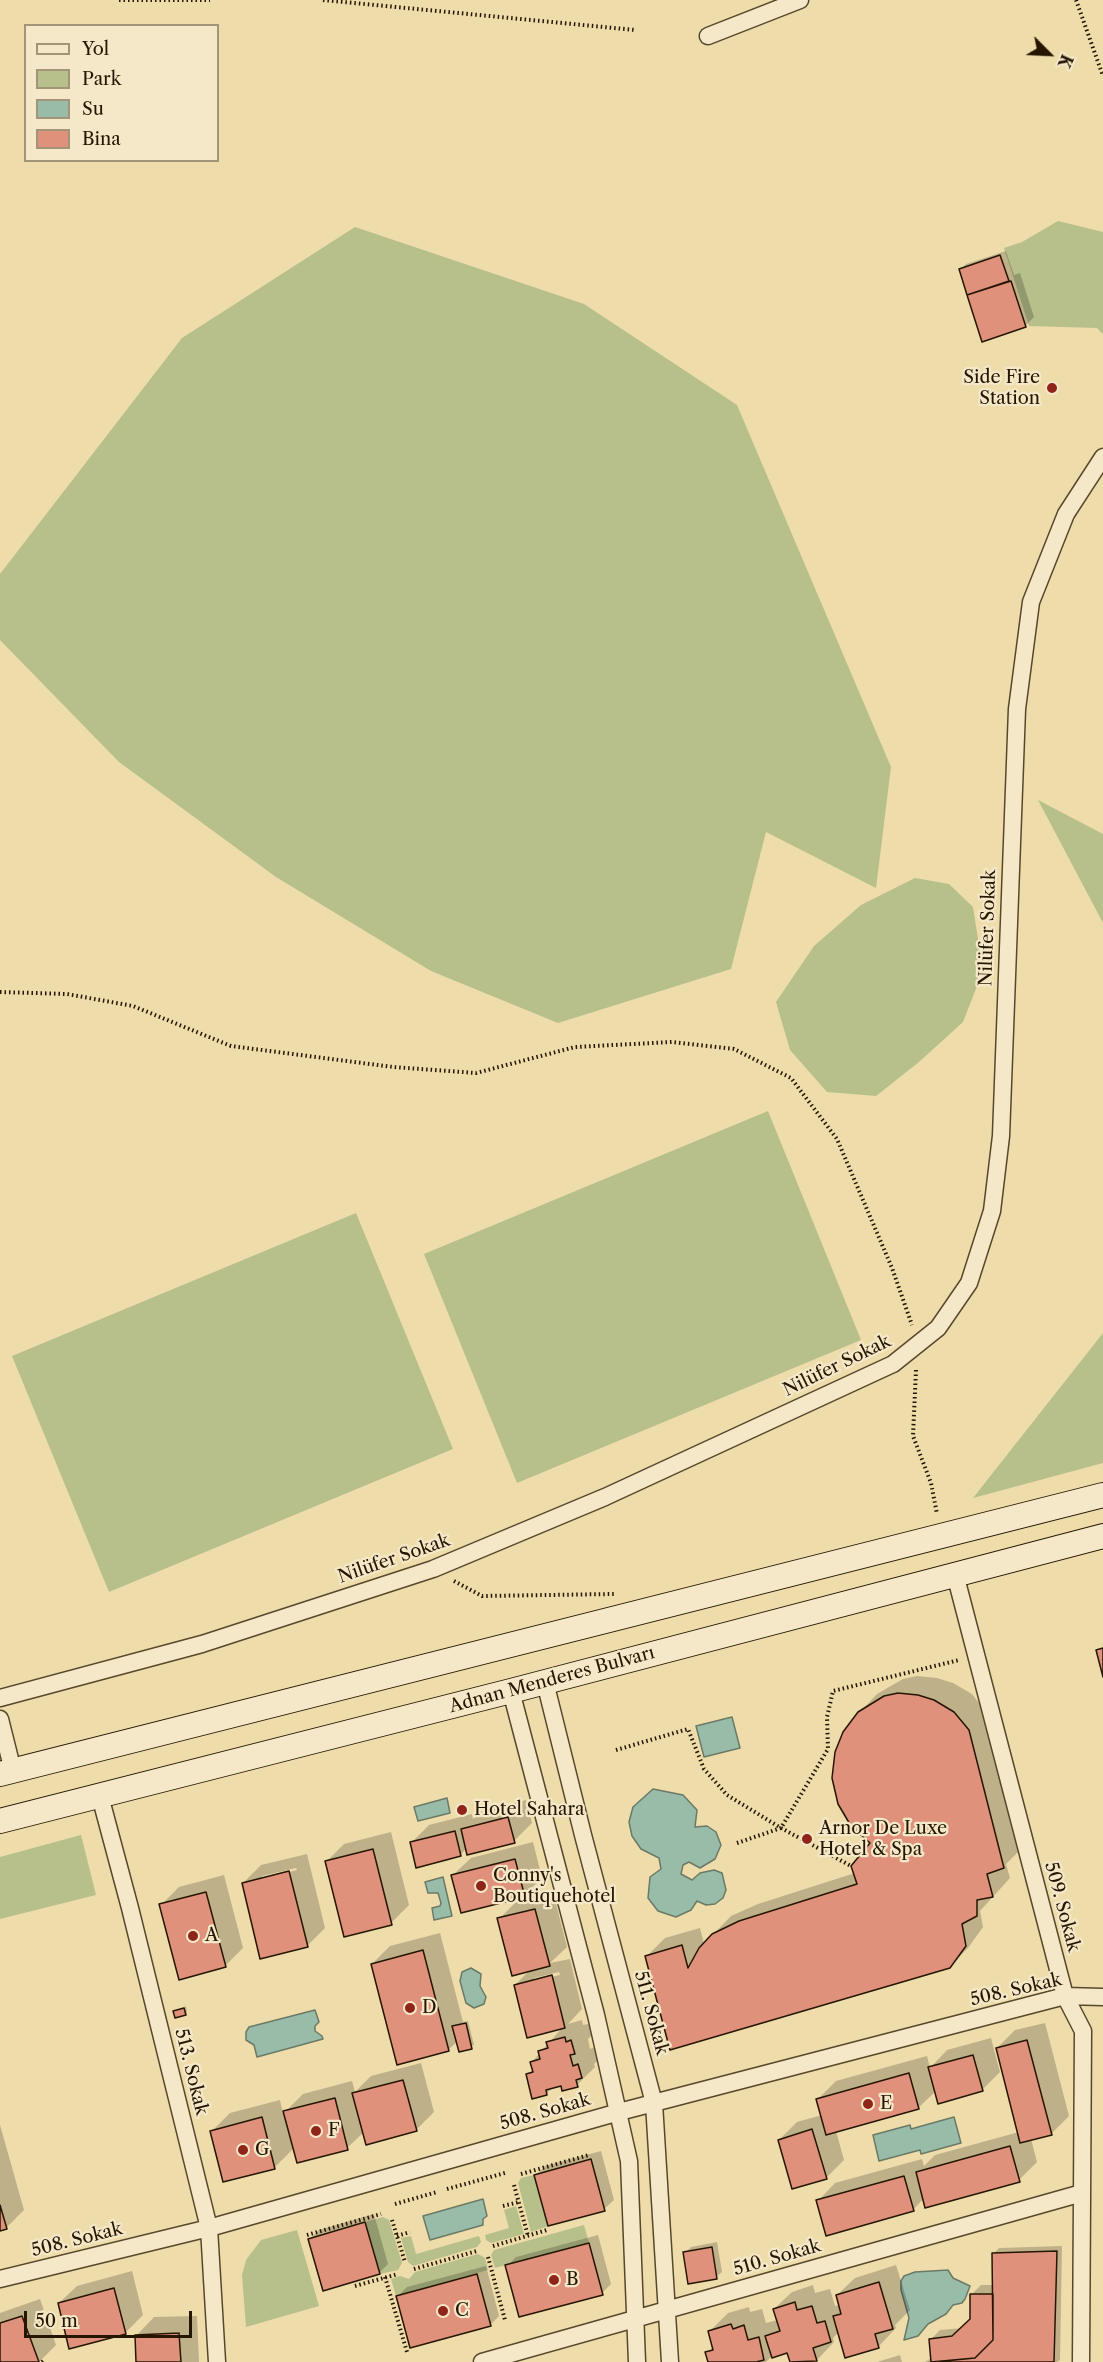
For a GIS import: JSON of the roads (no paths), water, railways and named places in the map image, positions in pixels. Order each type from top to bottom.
[{"type":"main road","points":[[7,1773],[1103,1495]]},
{"type":"main road","name":"Adnan Menderes Bulvarı","points":[[0,1821],[511,1691],[1103,1536]]},
{"type":"street","points":[[708,36],[800,0]]},
{"type":"street","name":"Nilüfer Sokak","points":[[0,1698],[202,1644],[433,1569],[605,1497],[892,1364],[938,1328],[969,1283],[992,1211],[1001,1136],[1017,710],[1031,602],[1066,514],[1103,457]]},
{"type":"street","name":"509. Sokak","points":[[955,1574],[1065,1996],[1083,2031],[1081,2362]]},
{"type":"street","name":"511. Sokak","points":[[545,1682],[654,2103],[670,2362]]},
{"type":"street","points":[[511,1691],[590,1992],[629,2160],[637,2362]]},
{"type":"street","points":[[0,1719],[7,1773]]},
{"type":"street","name":"513. Sokak","points":[[100,1796],[209,2228],[217,2362]]},
{"type":"street","name":"508. Sokak","points":[[0,2279],[209,2228],[619,2112],[1065,1996],[1103,1996]]},
{"type":"street","name":"510. Sokak","points":[[482,2362],[1082,2193]]},
{"type":"water","points":[[732,1717],[740,1748],[704,1757],[696,1726]]},
{"type":"water","points":[[653,1789],[683,1795],[697,1810],[695,1827],[707,1826],[716,1832],[721,1845],[715,1859],[700,1868],[689,1862],[683,1865],[681,1874],[692,1880],[700,1873],[714,1870],[722,1873],[726,1890],[723,1898],[715,1904],[706,1905],[697,1901],[691,1910],[676,1917],[658,1911],[648,1898],[650,1877],[661,1869],[659,1858],[641,1849],[632,1836],[629,1822],[633,1807]]},
{"type":"water","points":[[447,1798],[450,1813],[418,1821],[414,1807]]},
{"type":"water","points":[[443,1877],[452,1916],[434,1920],[432,1908],[440,1906],[441,1903],[438,1893],[428,1893],[425,1882]]},
{"type":"water","points":[[471,1968],[481,1974],[480,1986],[486,1997],[484,2004],[474,2008],[466,2003],[460,1981],[462,1972]]},
{"type":"water","points":[[315,2010],[319,2022],[315,2026],[315,2031],[323,2039],[257,2057],[254,2045],[246,2040],[249,2027]]},
{"type":"water","points":[[954,2117],[961,2143],[921,2154],[920,2150],[879,2161],[873,2135],[910,2125],[911,2129]]},
{"type":"water","points":[[483,2199],[487,2216],[483,2219],[483,2225],[430,2240],[423,2216]]},
{"type":"water","points":[[948,2270],[953,2278],[970,2286],[965,2299],[928,2324],[918,2336],[904,2340],[909,2318],[901,2290],[901,2281],[904,2276],[915,2272]]},
{"type":"place","name":"Side Fire Station","points":[[1052,388]]},
{"type":"place","name":"Hotel Sahara","points":[[462,1810]]},
{"type":"place","name":"Arnor De Luxe Hotel & Spa","points":[[807,1839]]},
{"type":"place","name":"Conny's Boutiquehotel","points":[[481,1886]]},
{"type":"place","name":"A","points":[[193,1936]]},
{"type":"place","name":"D","points":[[410,2008]]},
{"type":"place","name":"E","points":[[868,2104]]},
{"type":"place","name":"F","points":[[316,2131]]},
{"type":"place","name":"G","points":[[243,2150]]},
{"type":"place","name":"B","points":[[554,2280]]},
{"type":"place","name":"C","points":[[443,2311]]}]
